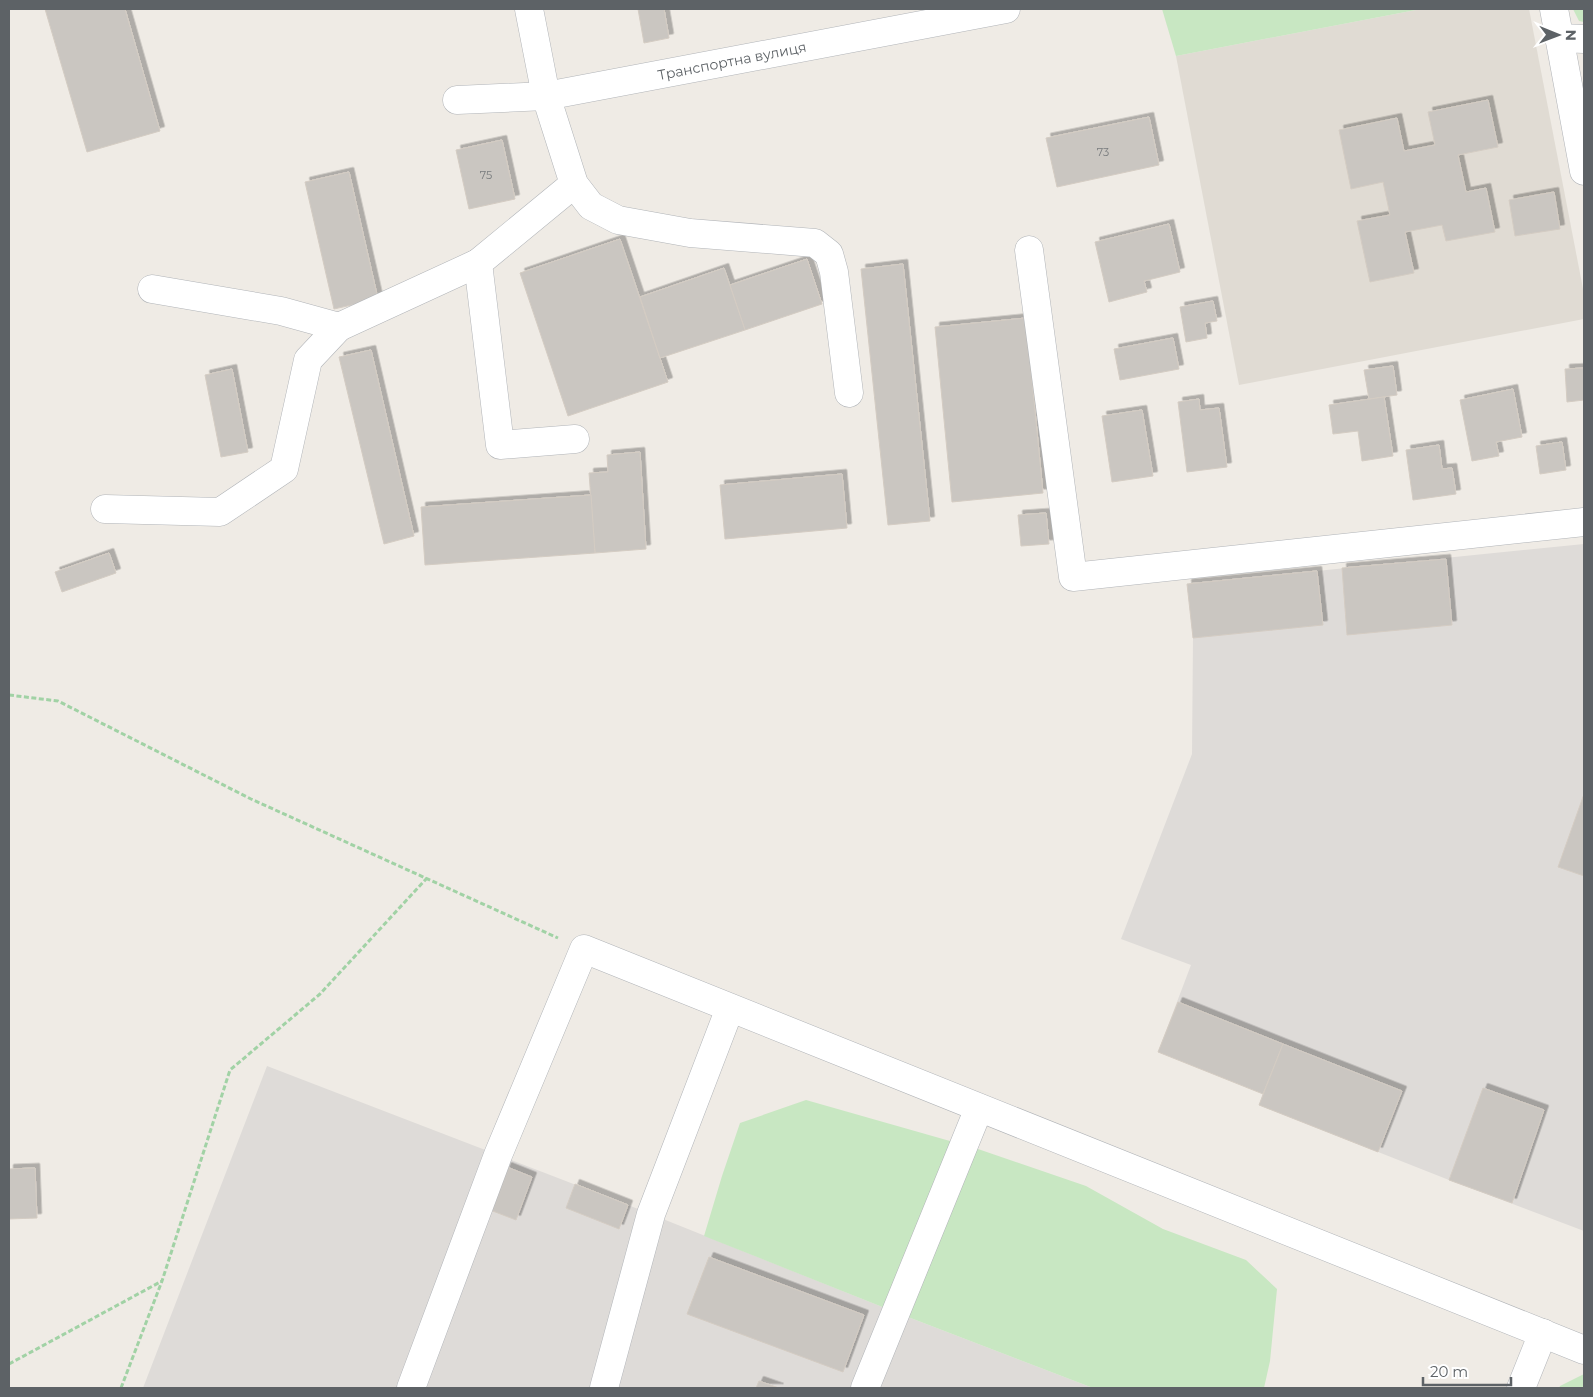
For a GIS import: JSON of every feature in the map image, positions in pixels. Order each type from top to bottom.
[{"type":"street","points":[[529,9],[546,96],[574,184],[591,206],[618,220],[690,233],[815,243],[822,248],[829,254],[834,272],[849,393]]},
{"type":"street","name":"Транспортна вулиця","points":[[457,100],[546,96],[1006,9]]},
{"type":"street","points":[[1554,9],[1572,39],[1583,160]]},
{"type":"street","points":[[105,509],[220,512],[284,469],[308,360],[339,327],[478,264],[574,184]]},
{"type":"street","points":[[1029,250],[1073,577],[1584,522]]},
{"type":"street","points":[[478,264],[500,445],[575,439]]},
{"type":"street","points":[[152,289],[281,311],[339,327]]},
{"type":"street","points":[[411,1388],[498,1155],[584,949],[1584,1350]]},
{"type":"street","points":[[604,1388],[651,1214],[730,1008]]},
{"type":"street","points":[[865,1388],[979,1108]]},
{"type":"street","points":[[1521,1388],[1542,1333]]},
{"type":"path","points":[[9,695],[58,701],[251,799],[584,949]]},
{"type":"path","points":[[121,1388],[162,1281],[230,1070],[320,994],[426,878]]},
{"type":"path","points":[[9,1364],[162,1281]]},
{"type":"shaded area","points":[[1421,9],[1529,9],[1584,294],[1584,319],[1239,385],[1176,56]]},
{"type":"shaded area","points":[[1584,544],[1584,1231],[1259,1105],[1263,1093],[1158,1052],[1191,965],[1121,939],[1192,754],[1193,638],[1187,584]]},
{"type":"shaded area","points":[[267,1066],[628,1205],[895,1312],[1093,1388],[143,1388]]},
{"type":"green space","points":[[1162,9],[1421,9],[1176,56]]},
{"type":"green space","points":[[1573,9],[1584,9],[1584,22],[1579,21]]},
{"type":"green space","points":[[806,1100],[978,1149],[1086,1186],[1163,1229],[1246,1260],[1277,1289],[1270,1361],[1264,1388],[1093,1388],[704,1236],[740,1123]]},
{"type":"green space","points":[[1584,1374],[1584,1388],[1559,1388],[1560,1386]]},
{"type":"building","points":[[45,9],[125,9],[160,131],[87,152]]},
{"type":"building","points":[[638,9],[664,9],[669,38],[644,43]]},
{"type":"building","points":[[1488,100],[1498,147],[1458,155],[1466,192],[1486,188],[1495,232],[1446,241],[1442,225],[1405,232],[1414,273],[1370,282],[1357,221],[1390,215],[1383,182],[1351,189],[1339,130],[1397,118],[1404,151],[1435,145],[1428,112]]},
{"type":"building","points":[[1149,117],[1159,165],[1057,187],[1046,138]]},
{"type":"building","points":[[502,140],[515,199],[469,209],[456,150]]},
{"type":"building","points":[[349,172],[378,299],[334,309],[305,182]]},
{"type":"building","points":[[1554,192],[1560,229],[1515,236],[1509,200]]},
{"type":"building","points":[[1169,224],[1180,272],[1144,281],[1147,292],[1109,302],[1095,242]]},
{"type":"building","points":[[620,239],[668,382],[568,416],[520,273]]},
{"type":"building","points":[[807,259],[822,304],[745,330],[730,285]]},
{"type":"building","points":[[903,264],[930,521],[888,525],[861,269]]},
{"type":"building","points":[[724,268],[745,330],[660,358],[640,297]]},
{"type":"building","points":[[1213,301],[1217,321],[1205,323],[1207,338],[1186,342],[1180,307]]},
{"type":"building","points":[[1026,318],[1043,493],[952,502],[935,327]]},
{"type":"building","points":[[1173,338],[1179,369],[1120,380],[1114,349]]},
{"type":"building","points":[[371,350],[414,536],[384,544],[339,357]]},
{"type":"building","points":[[1393,366],[1397,395],[1369,399],[1364,370]]},
{"type":"building","points":[[1584,368],[1584,400],[1567,402],[1565,369]]},
{"type":"building","points":[[232,369],[248,452],[221,457],[205,375]]},
{"type":"building","points":[[1513,389],[1522,437],[1496,442],[1499,456],[1472,461],[1460,400]]},
{"type":"building","points":[[1384,397],[1393,456],[1362,461],[1358,431],[1333,434],[1329,405]]},
{"type":"building","points":[[1199,399],[1200,410],[1219,408],[1227,467],[1187,472],[1178,402]]},
{"type":"building","points":[[1142,410],[1153,476],[1112,482],[1102,416]]},
{"type":"building","points":[[1562,442],[1566,470],[1540,474],[1536,446]]},
{"type":"building","points":[[1439,445],[1442,469],[1452,468],[1456,494],[1413,500],[1406,450]]},
{"type":"building","points":[[640,452],[646,549],[595,553],[589,473],[608,472],[607,455]]},
{"type":"building","points":[[842,474],[847,528],[725,539],[720,485]]},
{"type":"building","points":[[591,495],[595,553],[425,565],[421,507]]},
{"type":"building","points":[[1046,513],[1049,544],[1021,546],[1018,515]]},
{"type":"building","points":[[109,553],[116,573],[62,592],[55,572]]},
{"type":"building","points":[[1446,559],[1452,625],[1347,635],[1342,568]]},
{"type":"building","points":[[1317,571],[1323,625],[1193,638],[1187,584]]},
{"type":"building","points":[[1584,794],[1584,876],[1558,867]]},
{"type":"building","points":[[1178,1002],[1283,1044],[1263,1094],[1158,1052]]},
{"type":"building","points":[[1283,1044],[1402,1091],[1378,1152],[1259,1105]]},
{"type":"building","points":[[1483,1088],[1544,1110],[1512,1203],[1449,1180]]},
{"type":"building","points":[[507,1167],[532,1177],[516,1220],[490,1210]]},
{"type":"building","points":[[35,1168],[37,1218],[9,1219],[9,1169]]},
{"type":"building","points":[[575,1184],[628,1205],[619,1229],[566,1208]]},
{"type":"building","points":[[709,1257],[864,1315],[843,1372],[687,1314]]},
{"type":"building","points":[[759,1381],[779,1388],[756,1388]]}]
